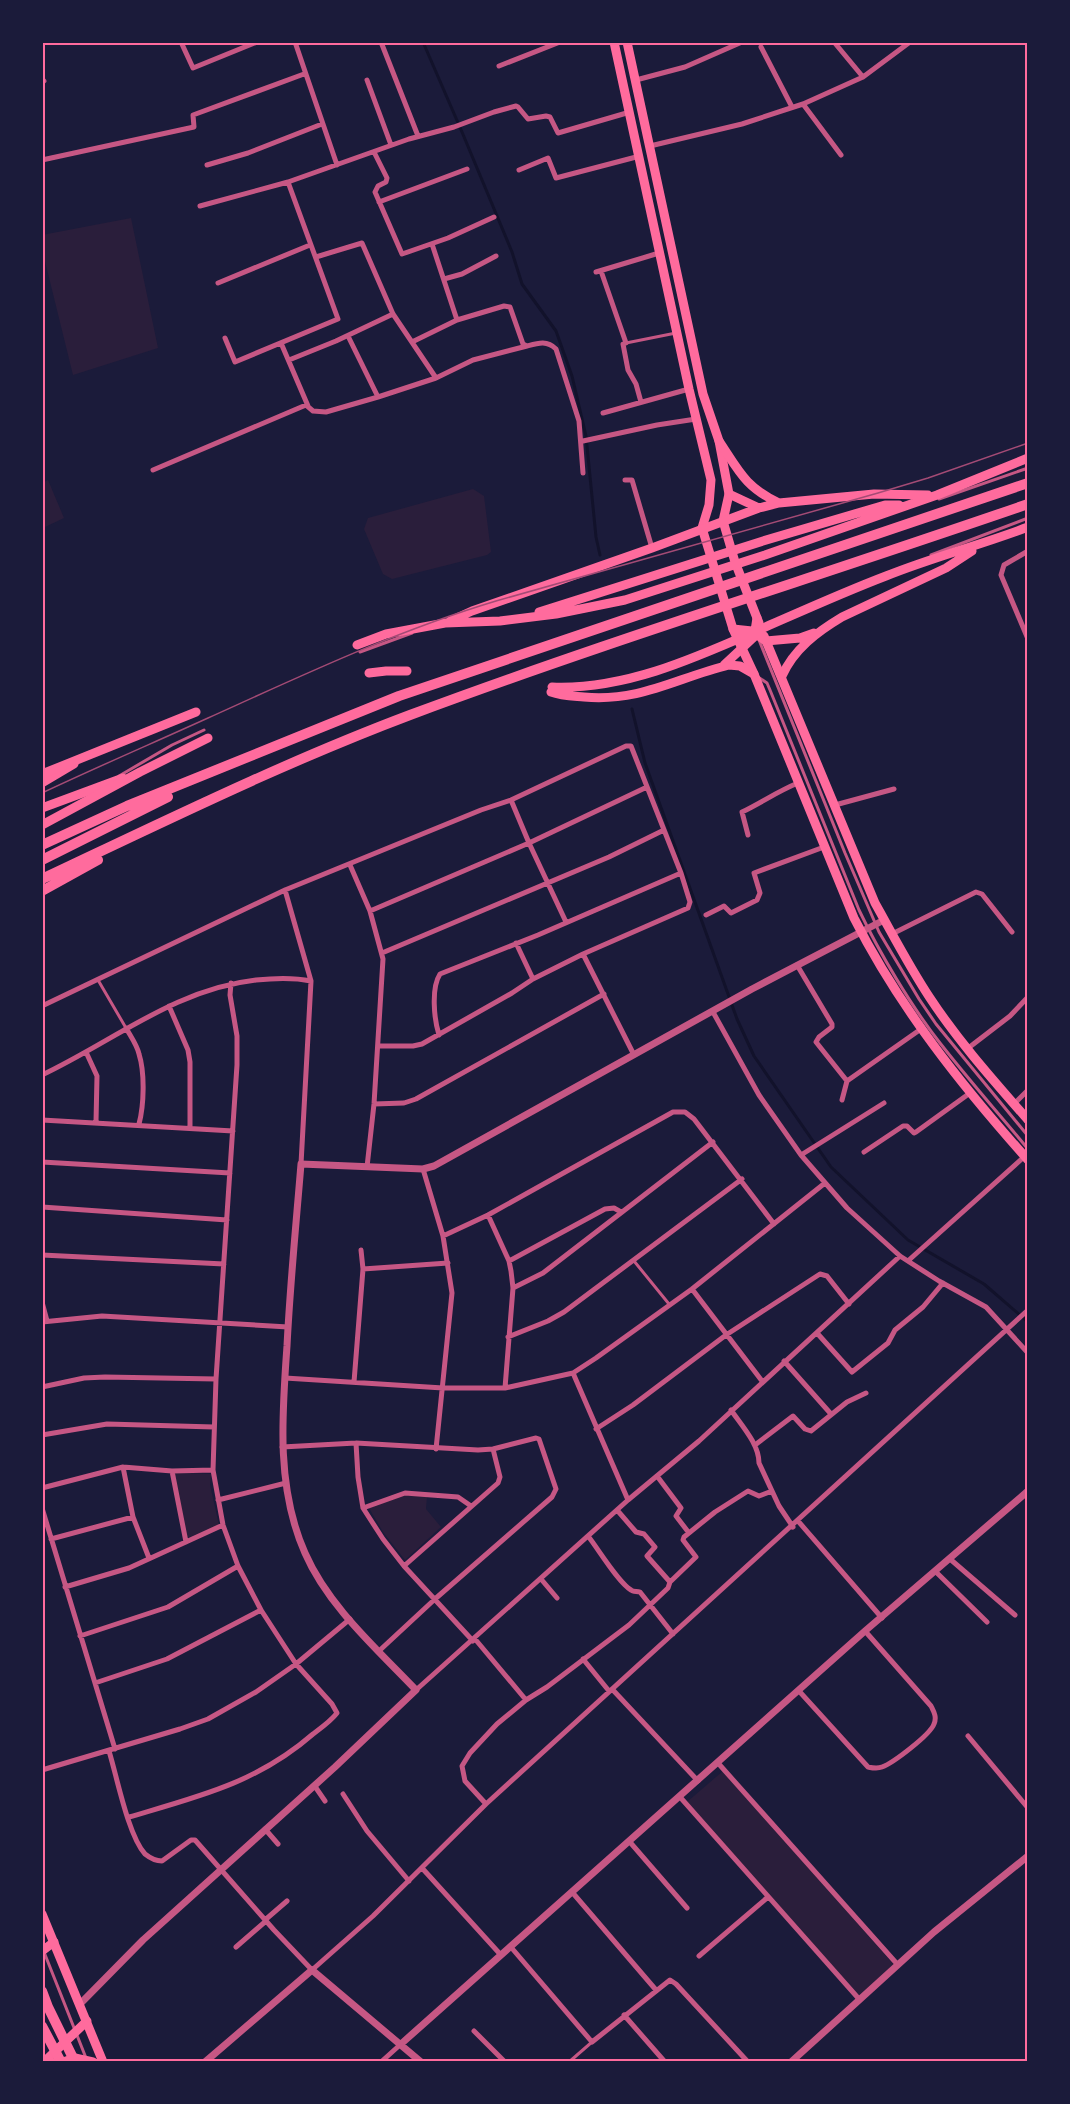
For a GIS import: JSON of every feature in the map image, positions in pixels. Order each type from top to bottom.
[{"type":"highway","points":[[42,845],[127,806],[399,696],[1028,483]]},
{"type":"highway","points":[[42,879],[282,768],[409,716],[688,618],[1028,504]]},
{"type":"highway","points":[[42,860],[228,766]]},
{"type":"highway","points":[[42,891],[184,812]]},
{"type":"highway","points":[[42,1991],[75,2062]]},
{"type":"highway","points":[[42,2026],[62,2062]]},
{"type":"main road","points":[[614,42],[689,389],[711,480],[709,505],[702,528],[733,629],[754,674],[824,847],[897,994],[970,1093],[1027,1155]]},
{"type":"main road","points":[[627,42],[703,394],[719,441],[729,494],[723,521],[735,562],[875,903],[880,922],[892,934],[930,998],[967,1049],[1028,1120]]},
{"type":"main road","points":[[719,441],[743,478],[754,490],[779,503]]},
{"type":"main road","points":[[358,649],[386,634],[445,623],[516,619],[595,607],[765,555],[937,495],[1028,458]]},
{"type":"main road","points":[[729,494],[759,508]]},
{"type":"main road","points":[[445,623],[472,611],[759,508],[779,503],[874,494],[937,495]]},
{"type":"main road","points":[[516,619],[885,505],[911,504]]},
{"type":"main road","points":[[754,674],[740,666],[729,665],[663,688],[601,699],[565,696],[552,689],[618,680],[663,669],[704,654],[889,574],[1028,527]]},
{"type":"main road","points":[[782,676],[798,650],[827,627],[842,617],[946,567],[978,545]]},
{"type":"main road","points":[[719,668],[742,649],[756,633],[757,618]]},
{"type":"main road","points":[[733,629],[756,633],[766,641],[800,638],[827,627]]},
{"type":"main road","points":[[369,672],[407,671]]},
{"type":"main road","points":[[42,774],[197,714]]},
{"type":"main road","points":[[42,823],[140,772],[206,734]]},
{"type":"main road","points":[[42,783],[106,748]]},
{"type":"main road","points":[[42,808],[140,772]]},
{"type":"main road","points":[[42,1914],[103,2062]]},
{"type":"main road","points":[[42,1950],[54,1942]]},
{"type":"main road","points":[[44,2062],[87,2021]]},
{"type":"main road","points":[[62,2062],[75,2058],[89,2061]]},
{"type":"street","points":[[181,42],[193,68],[257,42]]},
{"type":"street","points":[[295,42],[304,74],[337,165]]},
{"type":"street","points":[[381,42],[418,136]]},
{"type":"street","points":[[499,66],[560,42]]},
{"type":"street","points":[[636,80],[685,67],[742,42]]},
{"type":"street","points":[[834,42],[863,77]]},
{"type":"street","points":[[650,146],[742,124],[803,104],[863,77],[909,42]]},
{"type":"street","points":[[760,47],[792,107]]},
{"type":"street","points":[[42,160],[194,127],[193,115],[304,74]]},
{"type":"street","points":[[367,80],[391,145]]},
{"type":"street","points":[[803,104],[841,155]]},
{"type":"street","points":[[200,206],[288,182],[391,145],[464,124],[494,112],[519,107],[528,119],[550,117],[558,133],[630,112]]},
{"type":"street","points":[[207,165],[248,153],[322,124]]},
{"type":"street","points":[[374,152],[387,178],[375,189],[402,254],[432,244],[494,217]]},
{"type":"street","points":[[519,170],[549,158],[556,178],[640,156]]},
{"type":"street","points":[[379,202],[467,168]]},
{"type":"street","points":[[225,338],[235,362],[338,319],[288,182]]},
{"type":"street","points":[[316,257],[362,243],[393,314],[436,378]]},
{"type":"street","points":[[432,244],[457,320]]},
{"type":"street","points":[[218,283],[310,245]]},
{"type":"street","points":[[640,402],[634,378],[628,370],[623,344],[626,343],[598,272],[661,252]]},
{"type":"street","points":[[444,279],[462,274],[496,256]]},
{"type":"street","points":[[412,342],[457,320],[508,306],[513,311],[523,344],[527,346]]},
{"type":"street","points":[[289,360],[348,336],[393,314]]},
{"type":"street","points":[[348,336],[378,397]]},
{"type":"street","points":[[281,343],[308,406],[313,411],[326,412],[436,378],[473,360],[542,342],[552,345],[556,349],[579,421],[583,473]]},
{"type":"street","points":[[603,413],[689,389]]},
{"type":"street","points":[[153,470],[308,406]]},
{"type":"street","points":[[585,441],[696,419]]},
{"type":"street","points":[[625,480],[632,480],[652,548]]},
{"type":"street","points":[[1028,551],[1004,565],[1001,575],[1028,639]]},
{"type":"street","points":[[42,1006],[285,890],[481,810],[511,800],[626,746],[631,746],[681,873],[690,906],[686,910],[583,954],[533,979],[439,1035],[413,1046],[378,1046]]},
{"type":"street","points":[[748,835],[742,812],[763,803],[768,796],[798,783]]},
{"type":"street","points":[[370,911],[529,843],[647,787]]},
{"type":"street","points":[[835,805],[894,789]]},
{"type":"street","points":[[511,800],[566,922]]},
{"type":"street","points":[[382,953],[547,883],[664,830]]},
{"type":"street","points":[[706,915],[724,906],[730,913],[756,900],[760,893],[754,873],[824,847]]},
{"type":"street","points":[[350,865],[370,911],[382,953],[374,1104],[367,1167]]},
{"type":"street","points":[[439,1035],[434,1018],[436,981],[439,975],[681,873]]},
{"type":"street","points":[[285,890],[311,981],[301,1164],[285,1378],[282,1447],[286,1483],[304,1553],[321,1583],[350,1619],[416,1690]]},
{"type":"street","points":[[892,934],[976,892],[982,894],[1012,932]]},
{"type":"street","points":[[301,1164],[423,1169],[434,1166],[738,997],[880,922]]},
{"type":"street","points":[[516,943],[533,979]]},
{"type":"street","points":[[583,954],[634,1055]]},
{"type":"street","points":[[797,965],[832,1024],[832,1027],[816,1042],[847,1081]]},
{"type":"street","points":[[42,1075],[191,995],[231,983],[275,978],[311,981]]},
{"type":"street","points":[[129,1817],[201,1796],[252,1776],[292,1752],[336,1715],[337,1711],[296,1664],[261,1610],[238,1566],[223,1525],[213,1470],[216,1379],[233,1131],[237,1036],[230,995],[231,983]]},
{"type":"street","points":[[374,1104],[407,1103],[416,1099],[604,994]]},
{"type":"street","points":[[967,1049],[1010,1016],[1028,997]]},
{"type":"street","points":[[169,1006],[189,1056],[190,1128]]},
{"type":"street","points":[[712,1012],[759,1095],[801,1155],[847,1208],[900,1256],[986,1307],[1028,1353]]},
{"type":"street","points":[[126,1028],[139,1052],[142,1063],[142,1111],[139,1124]]},
{"type":"street","points":[[842,1100],[847,1081],[921,1029]]},
{"type":"street","points":[[86,1052],[97,1076],[96,1122]]},
{"type":"street","points":[[1014,1104],[1028,1090]]},
{"type":"street","points":[[864,1152],[903,1126],[916,1132],[970,1093]]},
{"type":"street","points":[[801,1155],[884,1103]]},
{"type":"street","points":[[443,1236],[488,1215],[673,1112],[685,1112],[694,1119],[742,1179],[774,1224]]},
{"type":"street","points":[[42,1120],[233,1131]]},
{"type":"street","points":[[513,1288],[543,1273],[713,1142]]},
{"type":"street","points":[[909,1260],[1027,1155]]},
{"type":"street","points":[[42,1162],[230,1173]]},
{"type":"street","points":[[423,1169],[443,1236],[452,1293],[436,1449]]},
{"type":"street","points":[[508,1337],[564,1312],[742,1179]]},
{"type":"street","points":[[285,1378],[443,1388],[506,1388],[573,1373],[670,1306],[825,1183]]},
{"type":"street","points":[[42,1207],[227,1220]]},
{"type":"street","points":[[509,1261],[605,1209],[611,1208],[621,1212]]},
{"type":"street","points":[[488,1215],[509,1261],[513,1288],[506,1388]]},
{"type":"street","points":[[354,1382],[363,1269],[361,1250]]},
{"type":"street","points":[[42,1255],[224,1264]]},
{"type":"street","points":[[80,2004],[143,1940],[416,1690],[628,1500],[699,1441],[900,1256]]},
{"type":"street","points":[[363,1269],[448,1263]]},
{"type":"street","points":[[596,1429],[633,1405],[726,1335],[820,1274],[827,1276],[849,1304]]},
{"type":"street","points":[[817,1333],[852,1372],[888,1343],[895,1330],[922,1307],[943,1283]]},
{"type":"street","points":[[692,1289],[762,1381]]},
{"type":"street","points":[[42,1302],[45,1322],[102,1316],[288,1327]]},
{"type":"street","points":[[205,2062],[312,1970],[409,1881],[486,1804],[793,1527],[1028,1310]]},
{"type":"street","points":[[784,1361],[831,1414]]},
{"type":"street","points":[[573,1373],[628,1500]]},
{"type":"street","points":[[42,1387],[84,1378],[105,1377],[216,1379]]},
{"type":"street","points":[[755,1445],[791,1416],[795,1416],[805,1430],[809,1431],[847,1402],[866,1393]]},
{"type":"street","points":[[731,1410],[755,1445],[760,1456],[759,1463],[779,1506],[793,1527]]},
{"type":"street","points":[[42,1435],[107,1424],[214,1427]]},
{"type":"street","points":[[282,1447],[356,1443],[471,1450],[493,1449],[537,1438],[555,1486],[555,1493],[380,1651]]},
{"type":"street","points":[[356,1443],[363,1508],[383,1539],[404,1566],[474,1640],[526,1700]]},
{"type":"street","points":[[404,1566],[500,1480],[493,1449]]},
{"type":"street","points":[[42,1488],[123,1467],[213,1470]]},
{"type":"street","points":[[123,1467],[133,1516],[149,1558]]},
{"type":"street","points":[[172,1470],[186,1542]]},
{"type":"street","points":[[657,1476],[681,1508],[676,1516],[689,1533]]},
{"type":"street","points":[[218,1500],[286,1483]]},
{"type":"street","points":[[486,1804],[465,1781],[462,1766],[470,1753],[497,1724],[526,1700],[547,1688],[629,1625],[668,1588],[669,1582],[696,1557],[683,1540],[689,1533],[715,1512],[748,1491],[759,1496],[772,1491]]},
{"type":"street","points":[[381,2062],[865,1631],[1028,1491]]},
{"type":"street","points":[[363,1508],[405,1493],[458,1497],[471,1506]]},
{"type":"street","points":[[42,1508],[95,1683],[133,1833],[144,1852],[149,1857],[162,1861],[193,1839],[198,1842],[312,1970],[421,2062]]},
{"type":"street","points":[[617,1510],[636,1532],[644,1534],[655,1547],[647,1556],[669,1582]]},
{"type":"street","points":[[51,1539],[133,1516]]},
{"type":"street","points":[[798,1521],[882,1618]]},
{"type":"street","points":[[65,1587],[129,1568],[223,1525]]},
{"type":"street","points":[[588,1536],[613,1571],[632,1591],[640,1592],[673,1634]]},
{"type":"street","points":[[950,1559],[1015,1615]]},
{"type":"street","points":[[80,1636],[168,1607],[238,1566]]},
{"type":"street","points":[[935,1571],[987,1622]]},
{"type":"street","points":[[541,1579],[557,1598]]},
{"type":"street","points":[[95,1683],[167,1659],[261,1610]]},
{"type":"street","points":[[42,1770],[208,1719],[256,1692],[296,1664],[350,1619]]},
{"type":"street","points":[[799,1691],[868,1767],[881,1768],[895,1760],[927,1733],[935,1722],[935,1714],[931,1706],[865,1631]]},
{"type":"street","points":[[584,1659],[610,1690],[698,1781]]},
{"type":"street","points":[[968,1736],[1028,1808]]},
{"type":"street","points":[[718,1763],[898,1965]]},
{"type":"street","points":[[314,1785],[325,1801]]},
{"type":"street","points":[[343,1794],[367,1831],[409,1881]]},
{"type":"street","points":[[680,1797],[859,1999]]},
{"type":"street","points":[[266,1829],[278,1844]]},
{"type":"street","points":[[629,1842],[687,1908]]},
{"type":"street","points":[[791,2062],[934,1932],[1028,1856]]},
{"type":"street","points":[[422,1868],[500,1954]]},
{"type":"street","points":[[572,1892],[656,1990]]},
{"type":"street","points":[[699,1956],[768,1898]]},
{"type":"street","points":[[236,1947],[287,1901]]},
{"type":"street","points":[[510,1946],[592,2042],[670,1980],[674,1981],[748,2062]]},
{"type":"street","points":[[624,2015],[665,2062]]},
{"type":"street","points":[[474,2031],[505,2062]]},
{"type":"lane","points":[[626,343],[677,333]]},
{"type":"lane","points":[[911,504],[943,498],[1028,468]]},
{"type":"lane","points":[[889,574],[916,561],[1028,519]]},
{"type":"lane","points":[[756,633],[880,922],[919,999],[936,1024],[1028,1136]]},
{"type":"lane","points":[[754,674],[767,683],[864,929],[939,1042],[1027,1155]]},
{"type":"lane","points":[[42,823],[85,800],[129,769],[206,734]]},
{"type":"lane","points":[[97,979],[126,1028]]},
{"type":"lane","points":[[634,1261],[670,1306]]},
{"type":"lane","points":[[42,1950],[89,2061]]},
{"type":"lane","points":[[569,2062],[592,2042]]},
{"type":"shaded area","points":[[131,218],[158,348],[73,375],[42,249],[42,235]]},
{"type":"shaded area","points":[[48,480],[64,518],[45,527],[42,521],[42,483]]},
{"type":"shaded area","points":[[473,489],[484,496],[491,552],[487,555],[392,579],[383,574],[364,529],[368,518]]},
{"type":"shaded area","points":[[174,1472],[211,1474],[210,1485],[219,1525],[187,1538]]},
{"type":"shaded area","points":[[400,1495],[427,1496],[426,1509],[441,1527],[405,1560],[383,1532],[369,1508]]},
{"type":"shaded area","points":[[723,1771],[895,1966],[859,1997],[687,1802]]},
{"type":"waterway","points":[[423,42],[512,252],[522,284],[556,331],[572,376],[586,436],[596,537],[600,555]]},
{"type":"waterway","points":[[632,709],[645,763],[737,1019],[754,1056],[831,1167],[908,1240],[984,1284],[1028,1322]]},
{"type":"tram line","points":[[42,793],[315,670],[422,626],[496,601],[928,478],[1028,443]]}]
